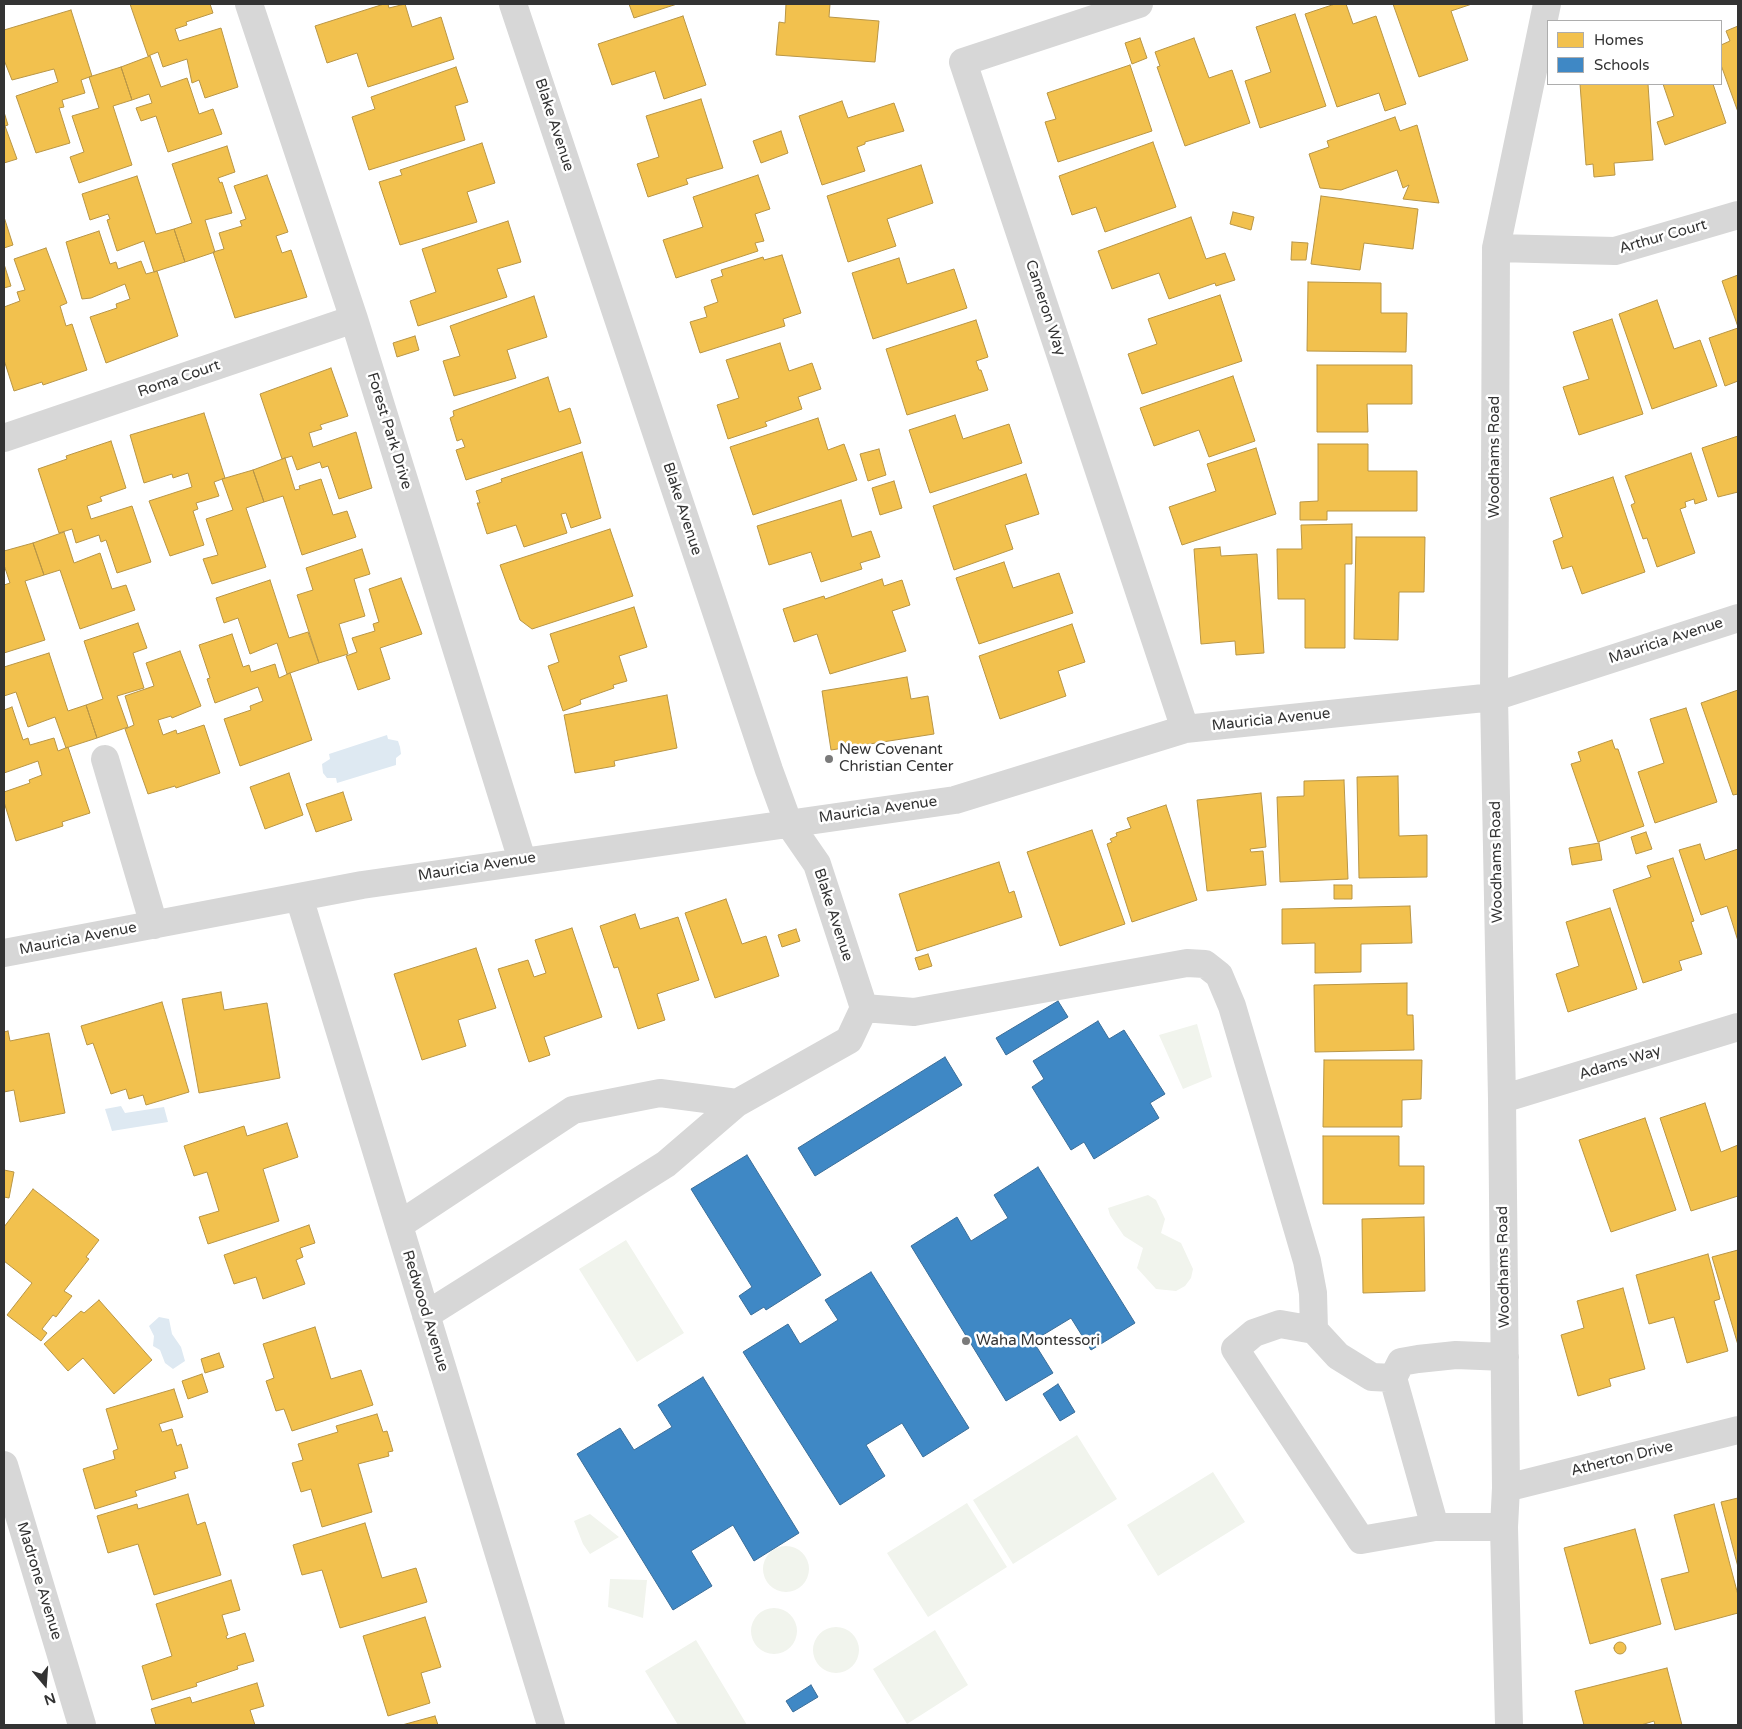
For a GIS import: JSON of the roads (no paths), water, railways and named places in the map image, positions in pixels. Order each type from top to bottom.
[{"type":"street","name":"Forest Park Drive","points":[[249,4],[354,320],[522,860]]},
{"type":"street","name":"Blake Avenue","points":[[513,4],[788,822],[817,864],[864,1008]]},
{"type":"street","name":"Cameron Way","points":[[1139,4],[963,62],[1185,729]]},
{"type":"street","name":"Woodhams Road","points":[[1509,1725],[1504,1527],[1506,1488],[1502,1099],[1494,697],[1496,248],[1547,4]]},
{"type":"street","name":"Arthur Court","points":[[1496,248],[1615,251],[1738,215]]},
{"type":"street","name":"Roma Court","points":[[4,438],[354,320]]},
{"type":"street","name":"Mauricia Avenue","points":[[4,953],[362,884],[788,822],[955,800],[1185,729],[1494,697],[1738,618]]},
{"type":"street","points":[[105,759],[154,925]]},
{"type":"street","name":"Redwood Avenue","points":[[299,897],[551,1725]]},
{"type":"street","points":[[426,1315],[666,1164],[737,1103],[849,1040],[864,1008],[914,1012],[1188,963],[1205,964],[1219,975],[1235,1015],[1307,1261],[1312,1292],[1314,1330]]},
{"type":"street","name":"Adams Way","points":[[1502,1099],[1738,1027]]},
{"type":"street","points":[[399,1224],[573,1110],[660,1093],[737,1103]]},
{"type":"street","points":[[1393,1378],[1372,1377],[1338,1356],[1314,1330],[1280,1324],[1254,1333],[1234,1349],[1361,1540],[1436,1527],[1504,1527]]},
{"type":"street","points":[[1436,1527],[1393,1378],[1401,1362],[1456,1355],[1505,1358]]},
{"type":"street","name":"Atherton Drive","points":[[1506,1488],[1738,1430]]},
{"type":"street","name":"Madrone Avenue","points":[[4,1465],[82,1725]]},
{"type":"place","name":"New Covenant Christian Center","points":[[829,759]]},
{"type":"place","name":"Waha Montessori","points":[[966,1341]]}]
